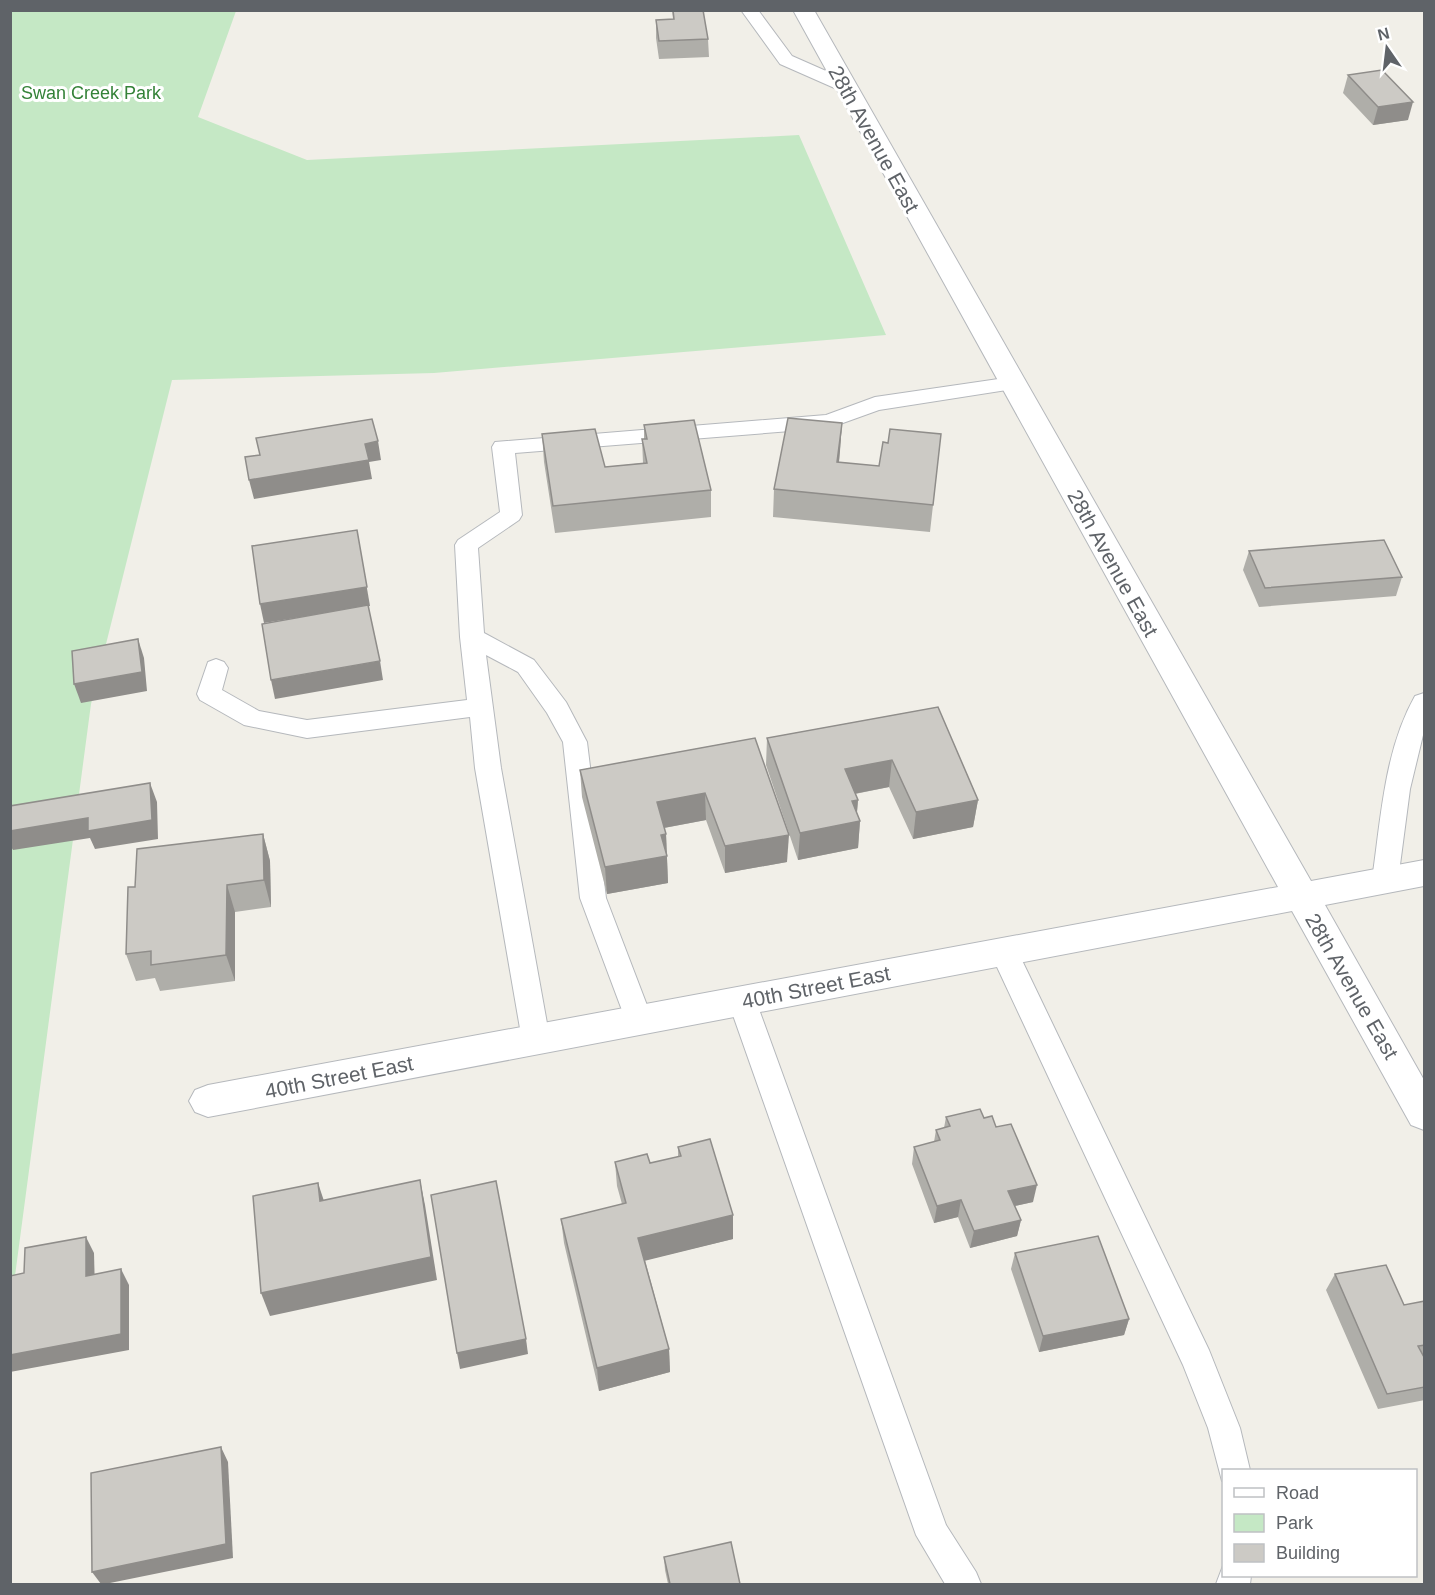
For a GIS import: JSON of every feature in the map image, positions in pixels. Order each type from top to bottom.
[{"type":"street","name":"28th Avenue East","points":[[803,10],[1425,1114]]},
{"type":"street","name":"40th Street East","points":[[208,1101],[1425,873]]},
{"type":"lane","points":[[748,10],[786,60],[845,86]]},
{"type":"lane","points":[[536,1040],[488,768],[472,637],[466,545],[511,515],[503,447],[829,421],[875,404],[1012,383]]},
{"type":"lane","points":[[472,637],[526,666],[557,708],[575,742],[593,898],[639,1021]]},
{"type":"lane","points":[[216,668],[209,694],[253,719],[307,729],[481,707]]},
{"type":"lane","points":[[1385,880],[1403,764],[1414,722],[1425,702]]},
{"type":"lane","points":[[1004,952],[1198,1361],[1224,1428],[1234,1469]]},
{"type":"lane","points":[[742,1001],[933,1535],[964,1584]]},
{"type":"green space","name":"Swan Creek Park","points":[[11,11],[236,11],[198,117],[307,160],[799,135],[886,335],[434,373],[172,380],[91,704],[11,1306]]},
{"type":"building","points":[[673,10],[703,10],[708,39],[659,41],[656,20],[674,19]]},
{"type":"building","points":[[1382,70],[1413,102],[1378,107],[1348,75]]},
{"type":"building","points":[[788,418],[842,423],[837,462],[879,466],[883,442],[888,443],[890,429],[941,434],[933,505],[774,489]]},
{"type":"building","points":[[372,419],[378,441],[365,444],[369,460],[249,480],[245,457],[260,455],[256,438]]},
{"type":"building","points":[[694,420],[711,490],[553,506],[542,434],[595,429],[605,467],[647,463],[642,439],[647,439],[644,425]]},
{"type":"building","points":[[357,530],[367,587],[260,604],[252,546]]},
{"type":"building","points":[[1384,540],[1402,577],[1265,588],[1249,551]]},
{"type":"building","points":[[368,605],[380,661],[271,680],[262,624]]},
{"type":"building","points":[[138,639],[142,672],[74,684],[72,651]]},
{"type":"building","points":[[938,707],[978,800],[916,812],[892,760],[845,769],[858,800],[852,801],[860,821],[800,833],[767,738]]},
{"type":"building","points":[[755,738],[789,835],[725,846],[705,793],[657,802],[666,834],[661,835],[667,856],[605,867],[580,770]]},
{"type":"building","points":[[150,783],[152,820],[88,831],[88,818],[10,831],[10,806]]},
{"type":"building","points":[[263,834],[264,880],[227,885],[226,955],[151,965],[151,951],[126,954],[128,887],[135,887],[137,849]]},
{"type":"building","points":[[980,1109],[984,1118],[992,1116],[996,1127],[1011,1124],[1037,1185],[1008,1191],[1021,1220],[974,1231],[961,1200],[937,1206],[914,1147],[940,1140],[936,1130],[950,1126],[946,1117]]},
{"type":"building","points":[[710,1139],[733,1215],[638,1238],[669,1349],[597,1368],[561,1219],[626,1203],[615,1162],[647,1154],[650,1163],[681,1156],[678,1147]]},
{"type":"building","points":[[420,1180],[431,1257],[261,1293],[253,1196],[318,1183],[320,1201]]},
{"type":"building","points":[[496,1181],[526,1339],[457,1353],[431,1195]]},
{"type":"building","points":[[1098,1236],[1129,1319],[1043,1336],[1015,1253]]},
{"type":"building","points":[[86,1237],[86,1276],[121,1269],[121,1334],[10,1355],[10,1276],[24,1273],[25,1248]]},
{"type":"building","points":[[1386,1265],[1404,1305],[1425,1301],[1425,1345],[1418,1346],[1425,1359],[1425,1387],[1387,1394],[1335,1274]]},
{"type":"building","points":[[221,1447],[226,1544],[92,1572],[91,1473]]},
{"type":"building","points":[[731,1542],[740,1584],[670,1584],[664,1557]]}]
